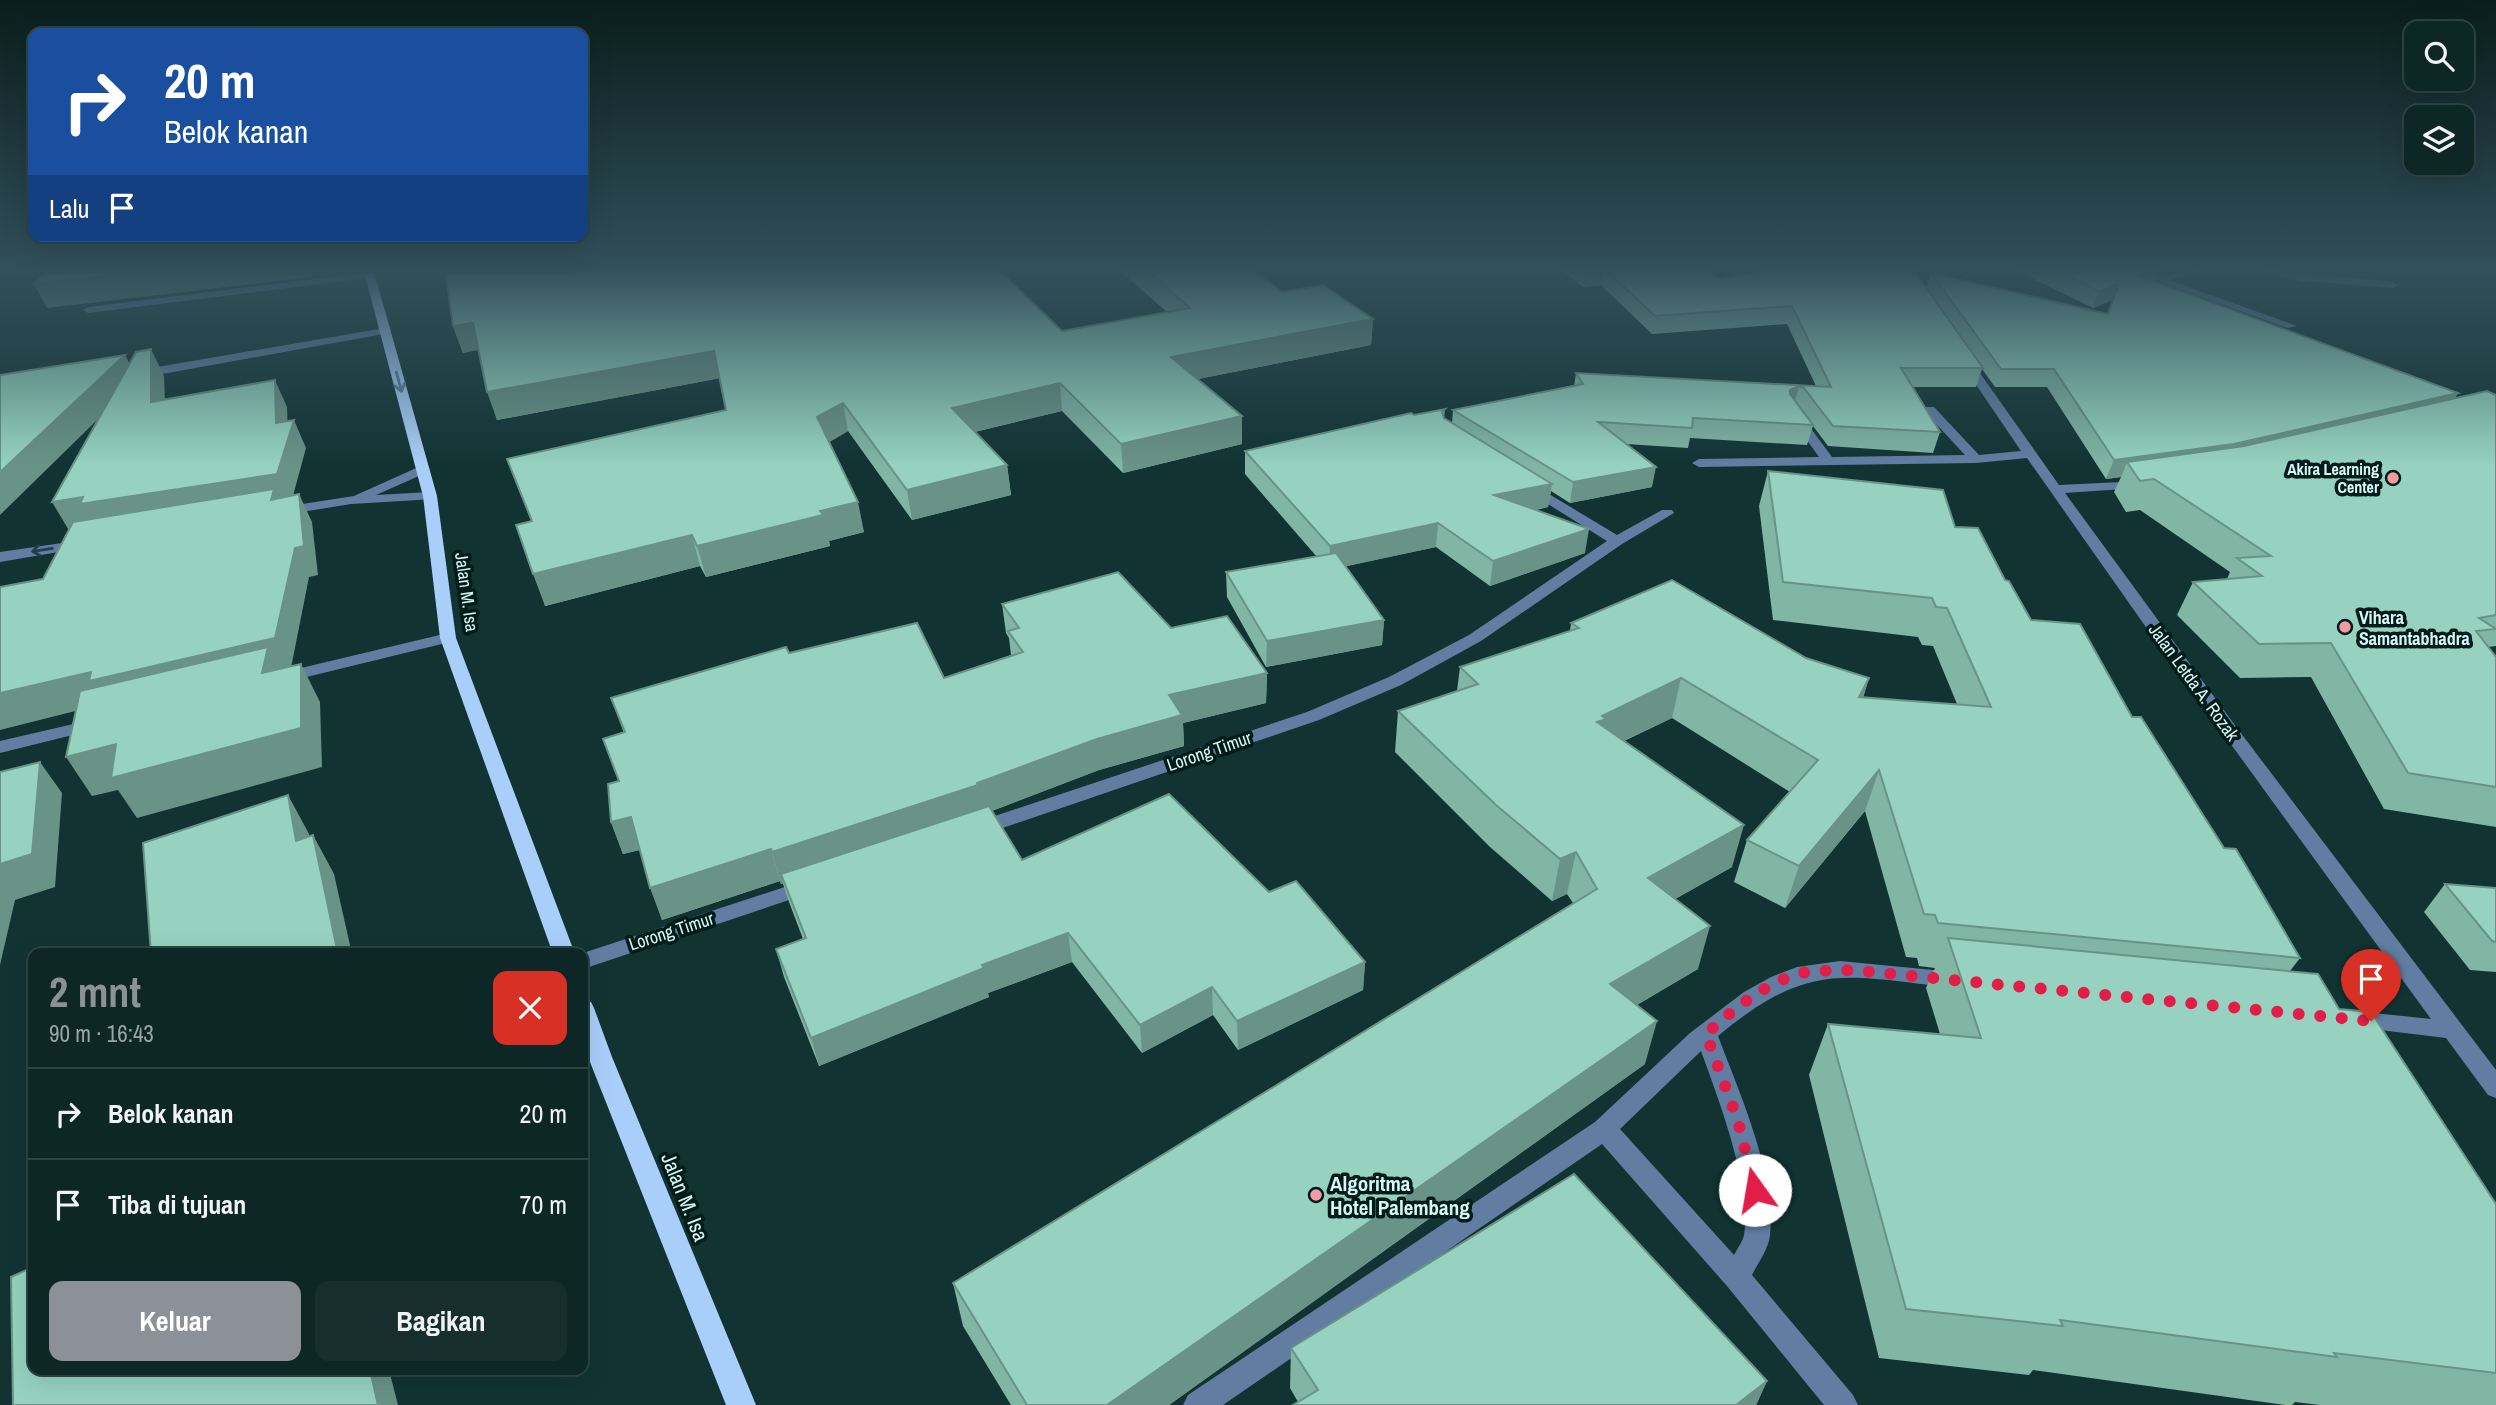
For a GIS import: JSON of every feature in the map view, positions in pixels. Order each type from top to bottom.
[{"type":"main road","name":"Jalan M. Isa","points":[[386,334],[430,496],[448,638],[562,948]]},
{"type":"main road","name":"Jalan M. Isa","points":[[588,1022],[741,1405]]},
{"type":"street","points":[[124,377],[370,334]]},
{"type":"street","name":"Jalan Letda A. Rozak","points":[[1960,353],[2054,489],[2297,824],[2496,1088]]},
{"type":"street","points":[[1930,410],[1976,459]]},
{"type":"street","points":[[1793,412],[1828,461]]},
{"type":"street","points":[[1699,463],[1976,459],[2030,454]]},
{"type":"street","points":[[351,500],[423,469]]},
{"type":"street","points":[[1516,478],[1617,541]]},
{"type":"street","points":[[2054,489],[2154,482]]},
{"type":"street","points":[[270,513],[351,500],[430,496]]},
{"type":"street","name":"Lorong Timur","points":[[954,837],[1313,716],[1395,681],[1475,638],[1617,541],[1667,513]]},
{"type":"street","points":[[0,557],[93,542]]},
{"type":"street","points":[[271,681],[448,638]]},
{"type":"street","points":[[0,747],[108,721]]},
{"type":"street","name":"Lorong Timur","points":[[588,959],[822,881]]},
{"type":"street","points":[[1198,1405],[1604,1129],[1706,1034],[1745,1001],[1773,984],[1807,972],[1851,970],[1974,982]]},
{"type":"street","points":[[2330,1017],[2452,1030]]},
{"type":"street","points":[[1706,1034],[1738,1121],[1755,1190],[1757,1237],[1737,1277]]},
{"type":"street","points":[[1604,1129],[1737,1277],[1843,1405]]},
{"type":"building","points":[[475,334],[1296,334],[1171,357],[1242,416],[1121,444],[1060,383],[952,408],[1007,465],[907,490],[843,403],[817,417],[858,502],[820,511],[823,515],[697,546],[692,535],[533,574],[516,525],[532,521],[507,459],[726,410],[714,351],[487,392]]},
{"type":"building","points":[[1805,334],[1959,334],[1983,368],[1901,368],[1940,432],[1833,426],[1804,388],[1799,386],[1790,390],[1790,394],[1813,425],[1693,418],[1692,428],[1598,422],[1656,467],[1573,482],[1453,410],[1583,384],[1576,373],[1831,387]]},
{"type":"building","points":[[1975,334],[2296,334],[2458,393],[2234,444],[2114,460],[2054,369],[2001,369]]},
{"type":"building","points":[[151,349],[151,402],[275,380],[276,423],[294,420],[277,474],[80,504],[83,497],[52,502],[136,352]]},
{"type":"building","points":[[125,355],[0,472],[0,375]]},
{"type":"building","points":[[2487,391],[2496,395],[2496,615],[2479,618],[2496,629],[2476,631],[2496,657],[2496,787],[2408,773],[2331,643],[2259,644],[2193,582],[2262,576],[2237,558],[2271,556],[2154,479],[2140,481],[2127,462],[2244,446]]},
{"type":"building","points":[[1445,409],[1442,412],[1444,418],[1552,484],[1494,495],[1589,529],[1493,561],[1438,523],[1330,546],[1245,451],[1411,413],[1414,415]]},
{"type":"building","points":[[1768,471],[1943,490],[1955,527],[1978,528],[2005,580],[2009,581],[2031,620],[2080,624],[2132,717],[2141,717],[2224,848],[2236,849],[2300,958],[1938,923],[1935,915],[1924,914],[1879,770],[1799,866],[1747,840],[1818,760],[1681,678],[1602,716],[1606,719],[1597,722],[1744,825],[1648,878],[1710,926],[1610,984],[1657,1021],[1107,1405],[1027,1405],[953,1283],[1597,889],[1576,852],[1560,859],[1496,805],[1398,711],[1478,684],[1460,667],[1579,628],[1571,623],[1672,580],[1806,658],[1869,678],[1859,697],[1991,707],[1947,608],[1936,607],[1932,598],[1783,582]]},
{"type":"building","points":[[274,489],[271,500],[299,494],[304,546],[295,548],[275,638],[89,681],[91,672],[0,693],[0,587],[43,579],[73,522]]},
{"type":"building","points":[[1336,553],[1384,620],[1267,641],[1226,572]]},
{"type":"building","points":[[1118,572],[1171,628],[1227,616],[1267,673],[1169,695],[1182,715],[1097,739],[977,783],[978,785],[772,852],[771,849],[650,888],[631,817],[611,822],[608,784],[619,781],[603,739],[625,732],[611,698],[786,647],[789,653],[917,623],[944,678],[1023,652],[1008,631],[1019,628],[1002,604]]},
{"type":"building","points":[[268,647],[262,673],[301,664],[301,728],[111,778],[116,744],[66,757],[80,691]]},
{"type":"building","points":[[40,762],[32,854],[0,864],[0,772]]},
{"type":"building","points":[[1169,794],[1269,892],[1296,881],[1365,962],[1237,1021],[1212,987],[1140,1025],[1068,933],[982,965],[984,968],[811,1038],[776,949],[806,938],[781,874],[989,806],[1022,860]]},
{"type":"building","points":[[288,795],[296,841],[313,835],[337,948],[151,948],[143,843]]},
{"type":"building","points":[[2445,884],[2496,888],[2496,942],[2492,941]]},
{"type":"building","points":[[1948,938],[2318,974],[2339,1009],[2371,1012],[2496,1204],[2496,1373],[2334,1353],[2337,1357],[2060,1320],[2063,1326],[1906,1309],[1828,1024],[1981,1038]]},
{"type":"building","points":[[1574,1174],[1767,1381],[1736,1405],[1293,1405],[1318,1390],[1291,1348]]},
{"type":"building","points":[[28,1269],[28,1375],[371,1375],[378,1405],[13,1405],[11,1277]]},
{"type":"place","name":"Akira Learning Center","points":[[2393,478]]},
{"type":"place","name":"Vihara Samantabhadra","points":[[2345,627]]},
{"type":"place","name":"Algoritma Hotel Palembang","points":[[1316,1195]]},
{"type":"route","points":[[1755,1190],[1738,1121],[1706,1034],[1745,1001],[1773,984],[1807,972],[1851,970],[2371,1021]]}]
